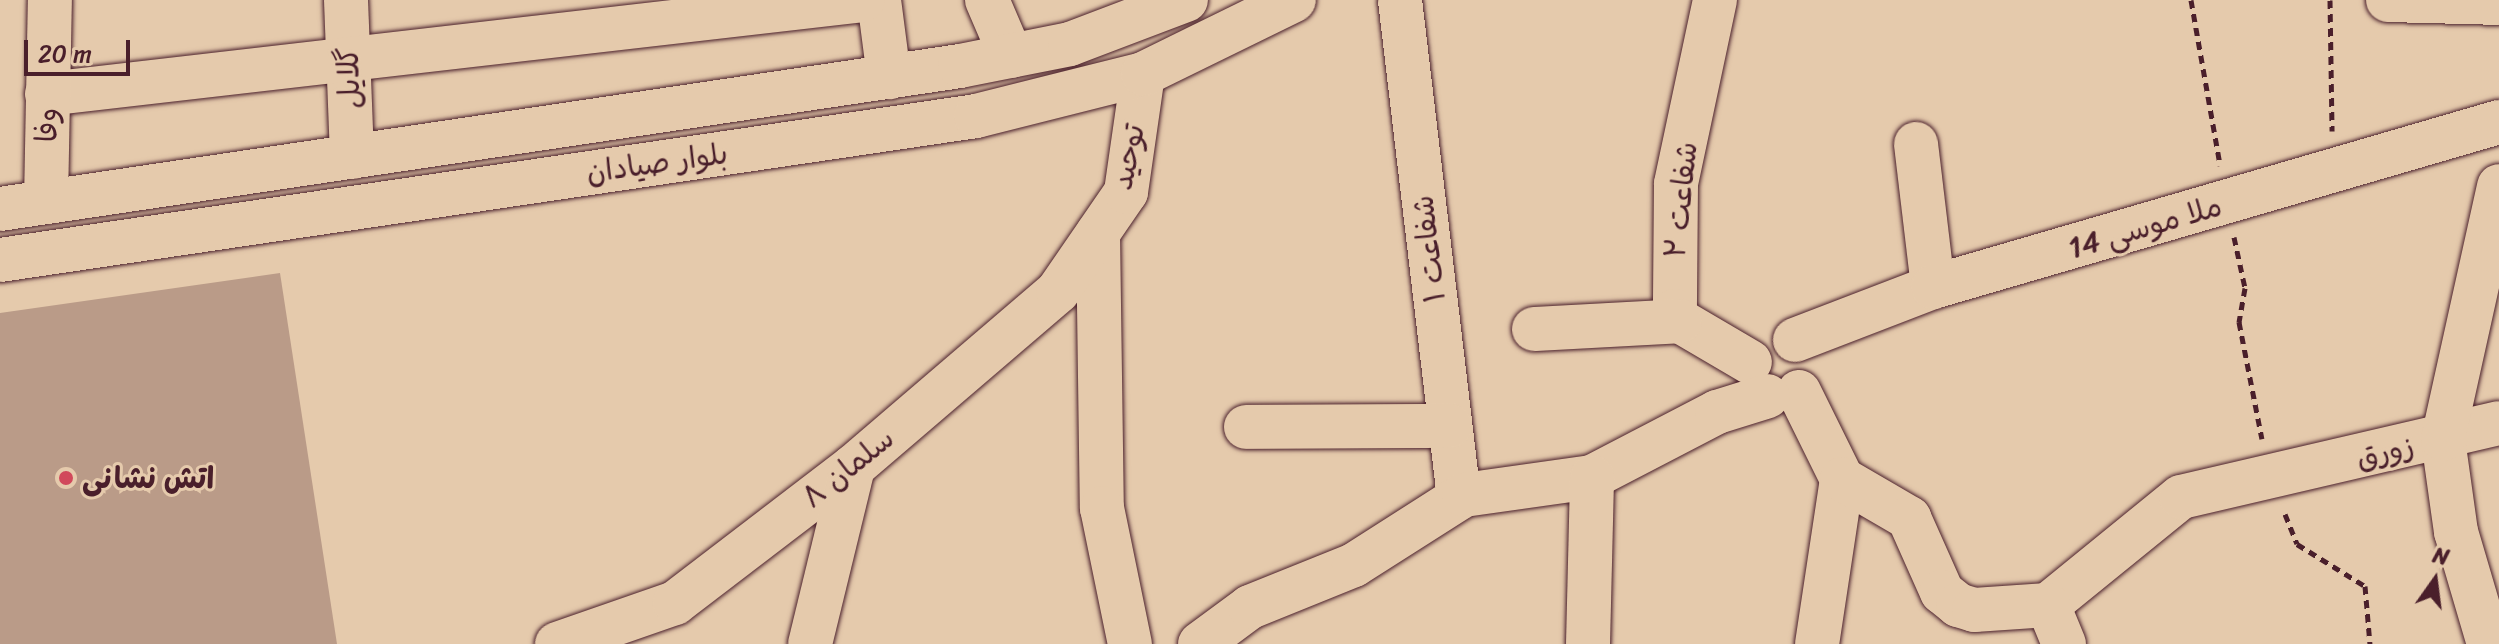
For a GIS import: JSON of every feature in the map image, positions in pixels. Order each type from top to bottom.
[{"type":"street","name":"وفا","points":[[46,202],[50,0]]},
{"type":"street","name":"گلایل","points":[[346,0],[352,157]]},
{"type":"street","points":[[47,94],[863,0]]},
{"type":"street","points":[[879,0],[889,77]]},
{"type":"street","points":[[987,0],[1011,56]]},
{"type":"street","name":"بلوار صیادان","points":[[0,209],[889,77],[1011,56],[1127,27],[1186,0]]},
{"type":"street","name":"بلوار صیادان","points":[[1,249],[976,116],[1143,74],[1294,0]]},
{"type":"street","name":"شفاعت ۱","points":[[1400,0],[1459,498]]},
{"type":"street","name":"شفاعت ۲","points":[[1680,321],[1673,292],[1676,184],[1715,0]]},
{"type":"street","points":[[2388,0],[2499,3]]},
{"type":"street","name":"توحید","points":[[1098,233],[1126,192],[1143,74]]},
{"type":"street","name":"ملا موسی 14","points":[[1773,384],[1811,374],[1811,360],[1795,340],[1933,287],[2499,122]]},
{"type":"street","points":[[1916,144],[1933,287]]},
{"type":"street","points":[[2489,644],[2456,532],[2443,439],[2499,186]]},
{"type":"street","points":[[1098,233],[1102,508],[1130,644]]},
{"type":"street","name":"سلمان ۸","points":[[557,644],[675,603],[853,467],[1058,291],[1098,233]]},
{"type":"street","points":[[1534,329],[1680,321],[1773,384],[1842,479],[1909,518],[1942,592],[1958,605],[2056,625]]},
{"type":"street","points":[[1200,644],[1250,607],[1354,565],[1459,498],[1592,477],[1773,384]]},
{"type":"street","name":"زورق","points":[[2056,625],[2181,497],[2443,439],[2499,423]]},
{"type":"street","points":[[1246,427],[1450,426]]},
{"type":"street","points":[[810,644],[853,467]]},
{"type":"street","points":[[1588,644],[1592,477]]},
{"type":"street","points":[[1817,644],[1842,479]]},
{"type":"path","points":[[2191,0],[2245,288],[2239,322],[2270,478],[2297,544],[2365,586],[2370,644]]},
{"type":"path","points":[[2330,0],[2333,171]]},
{"type":"building","points":[[280,273],[337,644],[0,644],[0,313]]},
{"type":"place","name":"اتش نشانى","points":[[66,478]]}]
